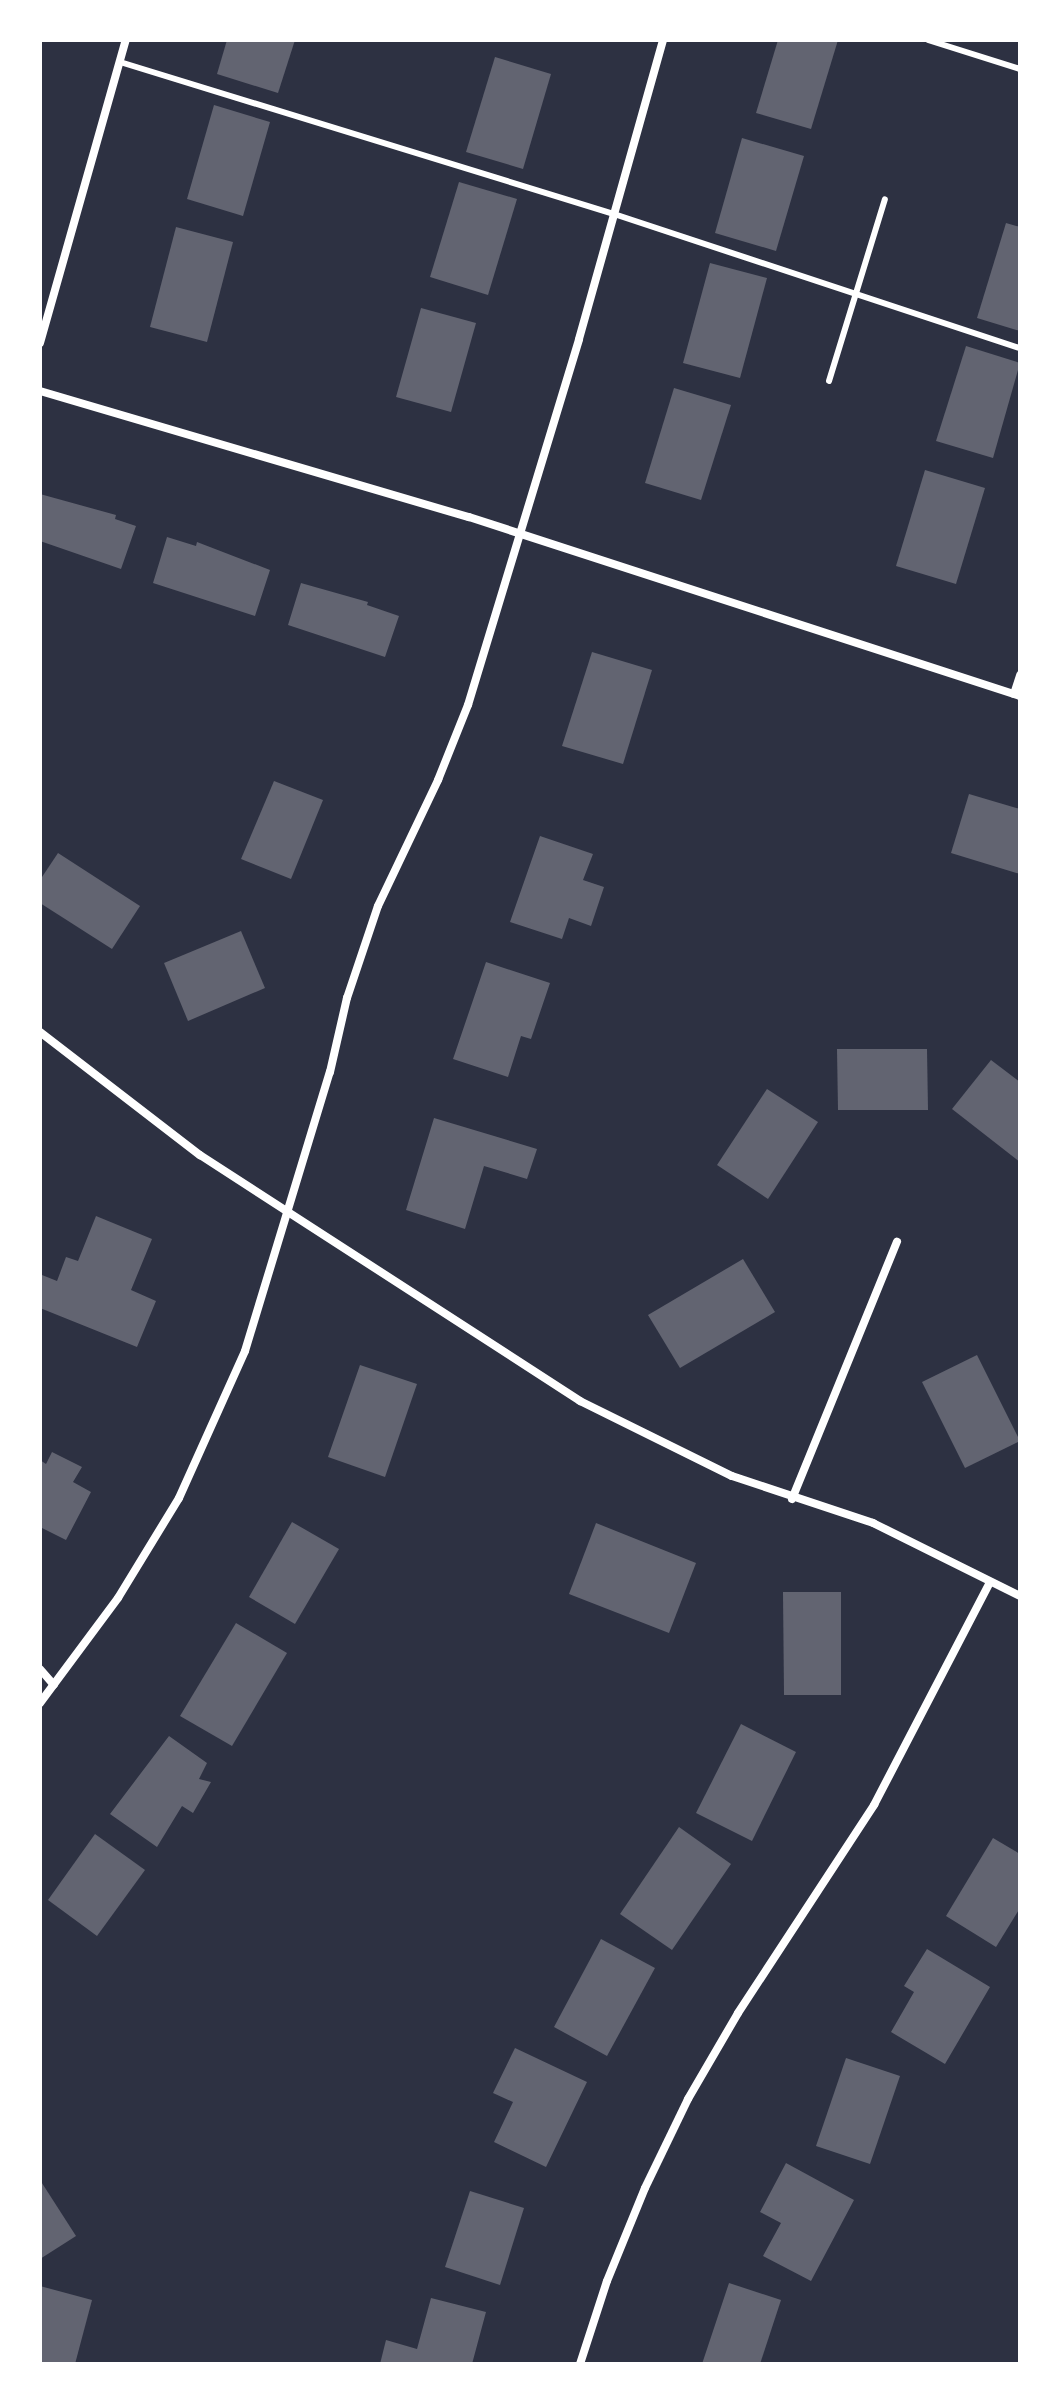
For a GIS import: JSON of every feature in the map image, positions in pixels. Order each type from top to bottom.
[{"type":"street","points":[[40,343],[126,40]]},
{"type":"street","points":[[40,1703],[118,1598],[179,1498],[245,1351],[330,1072],[347,998],[378,906],[438,780],[468,705],[663,40]]},
{"type":"street","points":[[40,391],[520,534],[1017,695],[1020,675]]},
{"type":"street","points":[[40,1032],[200,1155],[580,1401],[668,1447],[792,1499],[873,1523],[1020,1596]]},
{"type":"street","points":[[792,1499],[897,1242]]},
{"type":"street","points":[[580,2364],[634,2215],[688,2099],[738,2013],[874,1805],[990,1582]]},
{"type":"street","points":[[40,1669],[54,1685]]},
{"type":"lane","points":[[928,40],[1020,69]]},
{"type":"lane","points":[[120,62],[614,214],[1020,348]]},
{"type":"lane","points":[[829,381],[885,199]]},
{"type":"building","points":[[227,40],[295,40],[278,93],[217,74]]},
{"type":"building","points":[[778,40],[838,40],[811,129],[756,113]]},
{"type":"building","points":[[495,57],[551,74],[523,169],[466,152]]},
{"type":"building","points":[[214,105],[270,122],[243,216],[187,199]]},
{"type":"building","points":[[742,138],[804,156],[776,251],[715,233]]},
{"type":"building","points":[[459,182],[517,199],[488,295],[430,277]]},
{"type":"building","points":[[1006,223],[1020,227],[1020,331],[977,318]]},
{"type":"building","points":[[176,227],[233,242],[207,342],[150,327]]},
{"type":"building","points":[[710,263],[767,278],[740,378],[683,363]]},
{"type":"building","points":[[421,308],[476,323],[451,412],[396,397]]},
{"type":"building","points":[[966,346],[1020,363],[993,458],[936,441]]},
{"type":"building","points":[[674,388],[731,405],[701,500],[645,483]]},
{"type":"building","points":[[925,470],[985,488],[956,584],[896,566]]},
{"type":"building","points":[[40,494],[116,515],[115,519],[136,526],[121,569],[40,541]]},
{"type":"building","points":[[167,537],[196,546],[197,542],[270,570],[255,616],[153,583]]},
{"type":"building","points":[[301,583],[368,602],[367,605],[399,616],[385,657],[288,625]]},
{"type":"building","points":[[592,652],[652,670],[623,764],[562,746]]},
{"type":"building","points":[[274,781],[323,800],[291,879],[241,859]]},
{"type":"building","points":[[969,794],[1020,809],[1020,874],[951,853]]},
{"type":"building","points":[[540,836],[593,854],[583,880],[604,887],[591,926],[569,918],[562,939],[510,922]]},
{"type":"building","points":[[58,853],[140,906],[112,949],[40,903],[40,880]]},
{"type":"building","points":[[241,931],[265,988],[188,1021],[164,963]]},
{"type":"building","points":[[486,962],[550,983],[531,1039],[521,1036],[508,1077],[453,1059]]},
{"type":"building","points":[[837,1049],[927,1049],[928,1110],[838,1110]]},
{"type":"building","points":[[991,1060],[1020,1082],[1020,1162],[952,1109]]},
{"type":"building","points":[[767,1089],[818,1122],[768,1199],[717,1165]]},
{"type":"building","points":[[434,1118],[537,1149],[527,1179],[484,1166],[465,1229],[406,1210]]},
{"type":"building","points":[[96,1216],[152,1239],[131,1290],[156,1301],[137,1347],[40,1308],[42,1275],[57,1281],[66,1257],[78,1261]]},
{"type":"building","points":[[743,1259],[775,1312],[680,1368],[648,1315]]},
{"type":"building","points":[[977,1355],[1020,1441],[965,1468],[922,1382]]},
{"type":"building","points":[[360,1365],[417,1384],[385,1477],[328,1457]]},
{"type":"building","points":[[52,1452],[82,1467],[73,1482],[91,1492],[66,1540],[40,1527],[40,1460],[46,1464]]},
{"type":"building","points":[[292,1522],[339,1549],[295,1624],[249,1597]]},
{"type":"building","points":[[596,1523],[696,1563],[669,1633],[569,1594]]},
{"type":"building","points":[[783,1592],[841,1592],[841,1695],[784,1695]]},
{"type":"building","points":[[236,1623],[287,1653],[232,1746],[180,1716]]},
{"type":"building","points":[[741,1724],[796,1752],[752,1841],[696,1813]]},
{"type":"building","points":[[169,1736],[207,1763],[199,1779],[211,1782],[193,1813],[182,1806],[157,1847],[110,1814]]},
{"type":"building","points":[[679,1827],[731,1864],[672,1950],[620,1914]]},
{"type":"building","points":[[95,1834],[145,1870],[97,1936],[48,1900]]},
{"type":"building","points":[[993,1838],[1020,1854],[1020,1908],[996,1947],[946,1916]]},
{"type":"building","points":[[601,1939],[655,1968],[607,2056],[554,2027]]},
{"type":"building","points":[[927,1949],[990,1987],[945,2064],[891,2032],[914,1992],[904,1986]]},
{"type":"building","points":[[515,2048],[587,2082],[546,2167],[494,2142],[513,2102],[493,2093]]},
{"type":"building","points":[[846,2058],[900,2076],[870,2164],[816,2146]]},
{"type":"building","points":[[786,2163],[854,2200],[811,2281],[763,2256],[781,2223],[760,2212]]},
{"type":"building","points":[[40,2180],[76,2236],[40,2259]]},
{"type":"building","points":[[470,2191],[524,2208],[500,2285],[445,2267]]},
{"type":"building","points":[[729,2283],[781,2300],[760,2364],[702,2364]]},
{"type":"building","points":[[40,2286],[92,2300],[75,2364],[40,2364]]},
{"type":"building","points":[[431,2298],[486,2312],[472,2364],[380,2364],[386,2340],[417,2349]]}]
